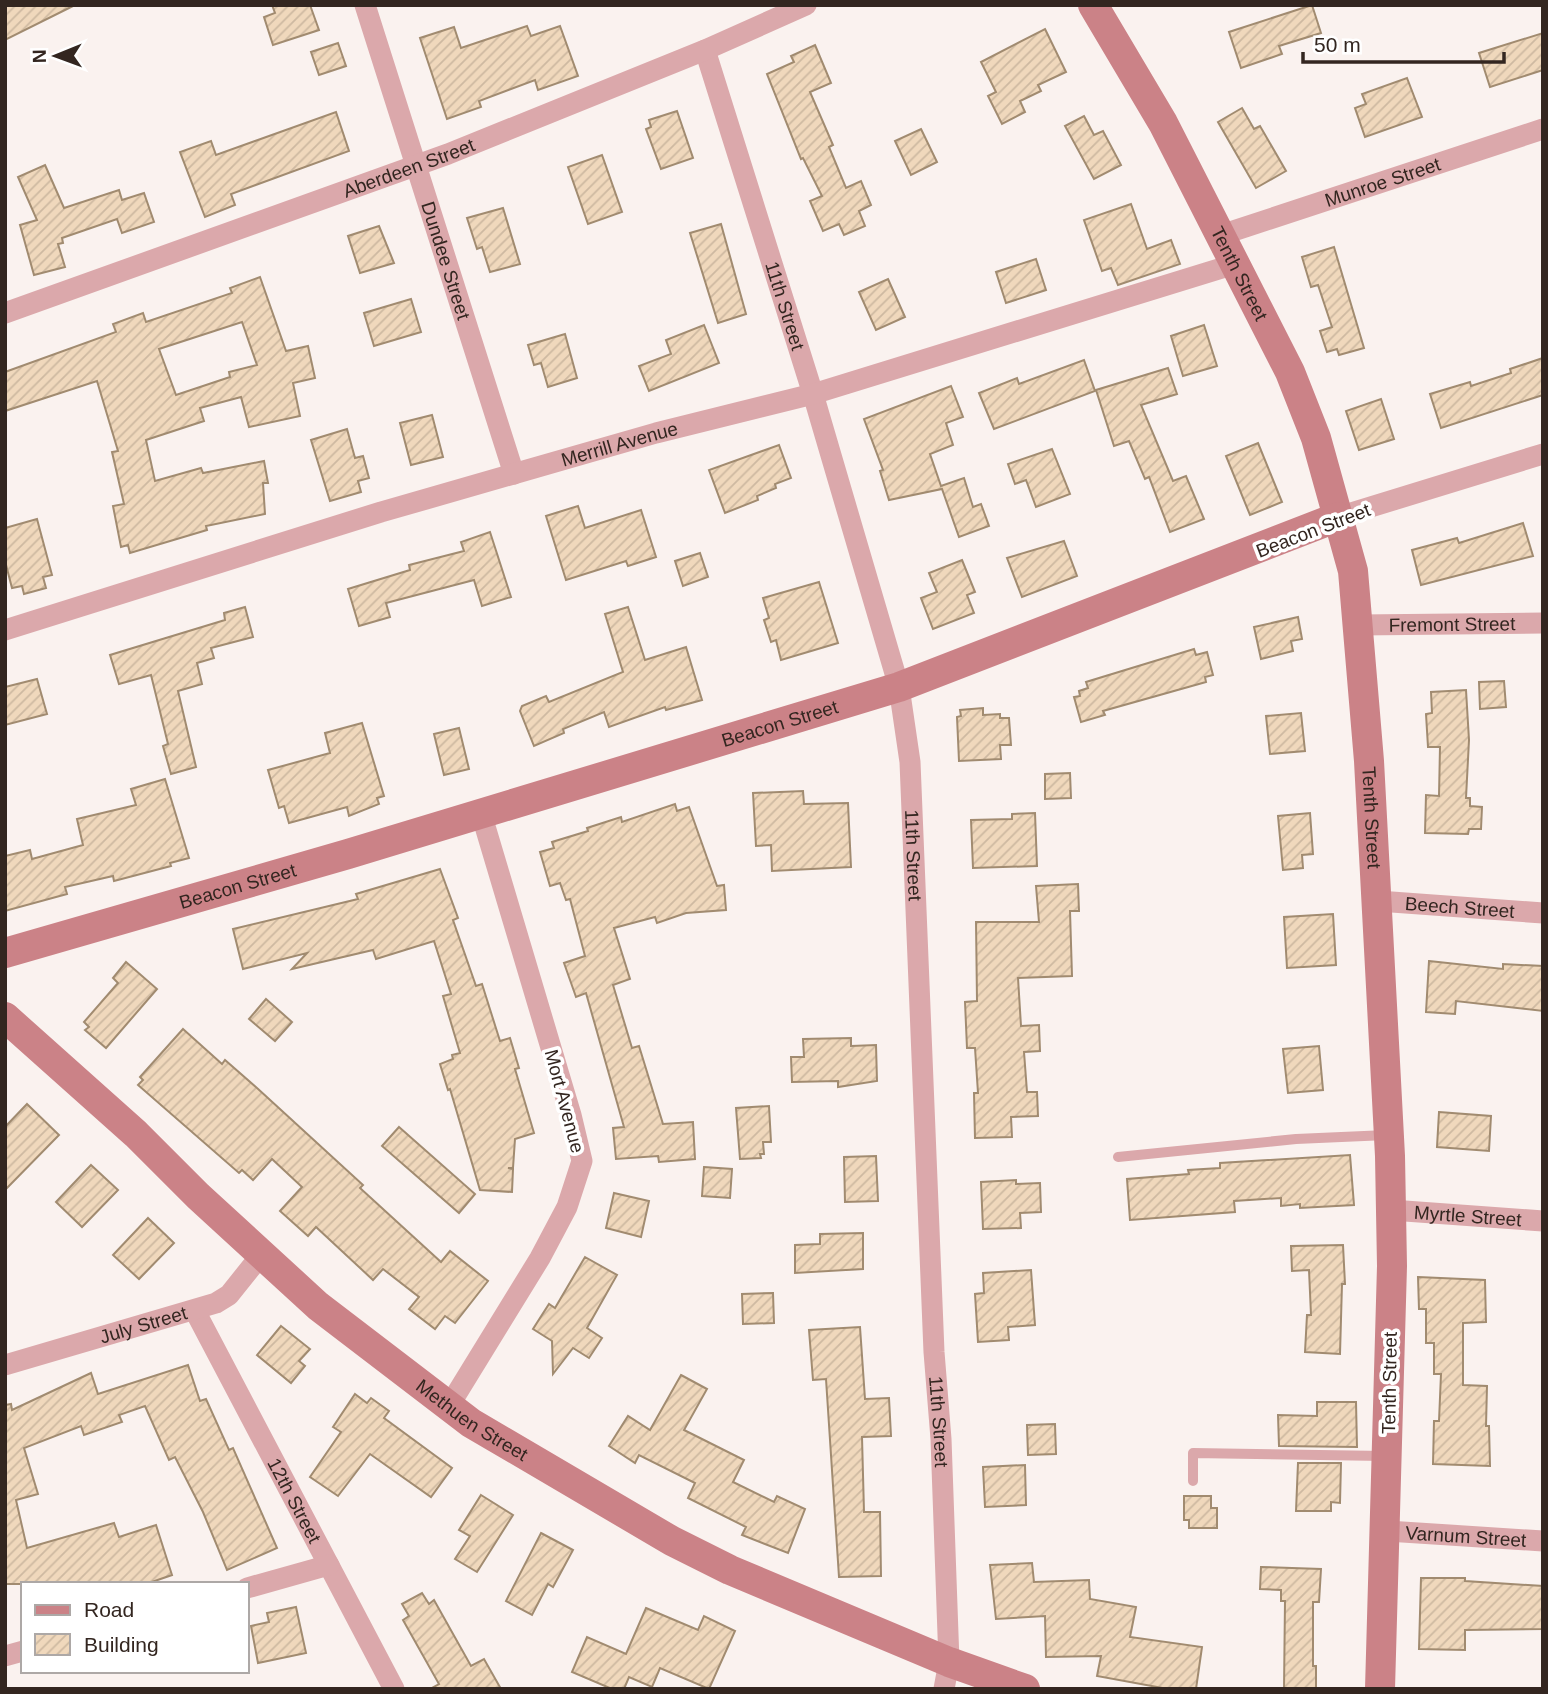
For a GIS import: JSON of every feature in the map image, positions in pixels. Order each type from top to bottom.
[{"type":"street","name":"Dundee Street","points":[[365,5],[514,474]]},
{"type":"street","name":"Aberdeen Street","points":[[5,313],[416,166],[705,50],[806,5]]},
{"type":"street","name":"Tenth Street","points":[[1093,5],[1163,124],[1290,372],[1316,438],[1353,571],[1378,901],[1390,1135],[1387,1531],[1380,1689]]},
{"type":"street","name":"11th Street","points":[[705,50],[813,394],[899,687],[910,762],[946,1675]]},
{"type":"street","name":"Munroe Street","points":[[1221,235],[1543,130]]},
{"type":"street","name":"Merrill Avenue","points":[[5,630],[381,512],[813,394],[1235,264]]},
{"type":"street","name":"Beacon Street","points":[[5,953],[899,687],[1338,517],[1543,454]]},
{"type":"street","name":"Fremont Street","points":[[1359,625],[1543,623]]},
{"type":"street","name":"Mort Avenue","points":[[449,1406],[540,1258],[566,1207],[582,1161],[571,1115],[481,813]]},
{"type":"street","name":"Beech Street","points":[[1378,901],[1543,913]]},
{"type":"street","name":"Methuen Street","points":[[5,1017],[136,1134],[318,1306],[471,1423],[672,1541],[801,1601],[946,1675],[1025,1689]]},
{"type":"street","name":"Myrtle Street","points":[[1391,1210],[1543,1221]]},
{"type":"street","name":"July Street","points":[[5,1365],[195,1311],[229,1295],[261,1255]]},
{"type":"street","name":"12th Street","points":[[195,1311],[394,1689]]},
{"type":"street","name":"Varnum Street","points":[[1387,1531],[1543,1541]]},
{"type":"street","points":[[248,1588],[329,1565]]},
{"type":"lane","points":[[1118,1157],[1296,1139],[1390,1135]]},
{"type":"lane","points":[[1193,1482],[1193,1454],[1388,1456]]},
{"type":"building","points":[[5,5],[75,5],[5,40]]},
{"type":"building","points":[[272,5],[310,5],[319,30],[273,45],[264,17],[275,13]]},
{"type":"building","points":[[1312,5],[1321,33],[1279,46],[1282,54],[1241,68],[1229,32]]},
{"type":"building","points":[[527,26],[531,36],[560,26],[578,76],[538,90],[535,80],[479,101],[481,107],[447,119],[420,38],[454,27],[461,48]]},
{"type":"building","points":[[1045,29],[1066,72],[1038,85],[1041,91],[1020,101],[1025,112],[1002,124],[988,96],[996,92],[981,62]]},
{"type":"building","points":[[1543,33],[1543,70],[1490,87],[1479,53]]},
{"type":"building","points":[[338,43],[346,66],[319,75],[311,52]]},
{"type":"building","points":[[815,45],[831,83],[810,92],[833,145],[829,147],[846,188],[861,181],[871,205],[859,211],[865,226],[844,235],[839,224],[823,231],[810,201],[822,196],[803,158],[801,159],[767,74],[794,62],[791,56]]},
{"type":"building","points":[[1407,78],[1422,117],[1365,137],[1355,108],[1366,104],[1362,94]]},
{"type":"building","points":[[1242,108],[1254,129],[1260,126],[1286,171],[1256,188],[1218,122]]},
{"type":"building","points":[[677,111],[693,158],[661,169],[646,129],[651,127],[649,120]]},
{"type":"building","points":[[336,112],[349,151],[231,194],[235,205],[205,217],[180,152],[211,141],[216,155]]},
{"type":"building","points":[[1084,116],[1094,135],[1103,131],[1121,165],[1094,179],[1065,126]]},
{"type":"building","points":[[921,129],[937,162],[911,175],[895,141]]},
{"type":"building","points":[[602,155],[622,212],[588,224],[568,167]]},
{"type":"building","points":[[45,165],[64,208],[119,190],[122,200],[144,193],[154,222],[122,233],[117,219],[62,238],[63,243],[58,244],[65,267],[34,275],[20,225],[37,220],[18,177]]},
{"type":"building","points":[[1131,204],[1147,249],[1171,240],[1180,264],[1118,285],[1111,268],[1102,271],[1084,220]]},
{"type":"building","points":[[503,208],[520,264],[490,272],[482,247],[477,249],[467,218]]},
{"type":"building","points":[[721,224],[746,314],[718,323],[690,233]]},
{"type":"building","points":[[379,226],[394,263],[360,273],[348,236]]},
{"type":"building","points":[[1334,247],[1364,348],[1339,355],[1337,349],[1327,352],[1320,331],[1332,327],[1318,285],[1311,287],[1302,257]]},
{"type":"building","points":[[1036,259],[1046,290],[1006,303],[996,272]]},
{"type":"building","points":[[260,277],[286,351],[308,346],[315,378],[293,383],[300,416],[249,427],[241,397],[200,408],[204,421],[146,440],[155,481],[201,468],[203,473],[264,461],[268,483],[263,483],[265,514],[206,526],[207,530],[130,553],[128,545],[121,547],[113,506],[124,504],[112,452],[118,451],[97,381],[5,411],[5,372],[116,332],[113,324],[143,313],[146,322],[232,293],[230,288]],"holes":[[[242,322],[257,365],[229,372],[230,377],[176,395],[159,349]]]},
{"type":"building","points":[[888,279],[905,317],[876,330],[859,292]]},
{"type":"building","points":[[411,299],[421,332],[374,346],[364,313]]},
{"type":"building","points":[[704,325],[719,363],[649,391],[639,366],[671,354],[666,340]]},
{"type":"building","points":[[1204,325],[1217,366],[1183,376],[1171,336]]},
{"type":"building","points":[[565,334],[577,378],[548,387],[541,363],[534,365],[528,345]]},
{"type":"building","points":[[1543,358],[1543,395],[1441,428],[1430,394],[1470,382],[1471,386],[1511,373],[1510,369]]},
{"type":"building","points":[[1084,360],[1095,391],[994,429],[979,393],[1017,378],[1019,384]]},
{"type":"building","points":[[1168,368],[1177,394],[1141,405],[1173,481],[1186,476],[1204,519],[1170,532],[1149,477],[1145,479],[1129,441],[1114,446],[1096,390]]},
{"type":"building","points":[[951,386],[963,417],[946,423],[953,445],[930,454],[941,486],[964,478],[973,507],[981,504],[989,526],[959,537],[942,489],[889,500],[880,471],[883,470],[864,419]]},
{"type":"building","points":[[1381,399],[1394,439],[1359,450],[1346,411]]},
{"type":"building","points":[[432,415],[443,457],[411,465],[400,423]]},
{"type":"building","points":[[347,429],[355,458],[363,456],[369,478],[358,481],[361,492],[330,501],[311,440]]},
{"type":"building","points":[[1258,443],[1282,502],[1250,515],[1226,456]]},
{"type":"building","points":[[779,445],[791,478],[775,484],[776,488],[757,496],[758,500],[725,513],[709,470]]},
{"type":"building","points":[[1052,449],[1070,494],[1036,507],[1026,480],[1015,484],[1008,464]]},
{"type":"building","points":[[578,506],[585,528],[641,510],[656,557],[628,566],[626,561],[566,580],[546,516]]},
{"type":"building","points":[[37,519],[52,575],[43,577],[46,588],[24,594],[22,586],[12,588],[5,561],[5,528]]},
{"type":"building","points":[[1523,523],[1533,556],[1421,585],[1412,550],[1457,538],[1459,543]]},
{"type":"building","points":[[490,532],[511,597],[482,606],[474,580],[386,603],[390,617],[359,626],[348,589],[410,570],[409,565],[464,551],[461,542]]},
{"type":"building","points":[[1064,541],[1077,576],[1022,597],[1007,558]]},
{"type":"building","points":[[700,553],[708,577],[683,586],[675,561]]},
{"type":"building","points":[[962,560],[975,592],[967,595],[974,613],[933,629],[921,598],[937,592],[929,573]]},
{"type":"building","points":[[819,582],[838,643],[781,660],[776,640],[771,642],[764,620],[769,618],[763,598]]},
{"type":"building","points":[[245,607],[253,637],[211,648],[214,658],[197,663],[202,684],[178,691],[196,767],[171,774],[163,746],[168,744],[151,675],[119,684],[110,655],[225,620],[224,613]]},
{"type":"building","points":[[628,607],[645,660],[686,647],[702,700],[666,710],[665,707],[609,727],[604,712],[563,729],[564,733],[534,746],[520,711],[522,706],[546,696],[549,702],[623,672],[605,614]]},
{"type":"building","points":[[1298,617],[1302,639],[1291,641],[1293,651],[1261,659],[1254,627]]},
{"type":"building","points":[[1194,649],[1196,655],[1207,652],[1213,675],[1205,677],[1206,682],[1103,711],[1105,715],[1081,722],[1074,697],[1080,696],[1079,691],[1088,688],[1086,682]]},
{"type":"building","points":[[37,679],[47,714],[5,725],[5,687]]},
{"type":"building","points":[[1504,681],[1506,707],[1480,709],[1479,682]]},
{"type":"building","points":[[1466,690],[1469,740],[1466,798],[1470,798],[1470,806],[1482,807],[1481,829],[1469,829],[1468,834],[1425,833],[1426,795],[1439,796],[1440,747],[1428,747],[1426,714],[1432,713],[1431,692]]},
{"type":"building","points":[[983,708],[983,715],[1000,714],[1000,718],[1009,718],[1011,745],[1000,745],[1001,759],[959,761],[957,717],[961,716],[960,710]]},
{"type":"building","points":[[1301,713],[1305,751],[1270,754],[1266,716]]},
{"type":"building","points":[[362,723],[384,796],[377,798],[379,804],[349,816],[347,807],[289,823],[284,806],[279,808],[268,770],[330,753],[325,733]]},
{"type":"building","points":[[459,728],[469,769],[444,775],[434,734]]},
{"type":"building","points":[[1070,773],[1071,798],[1045,799],[1045,774]]},
{"type":"building","points":[[165,779],[189,858],[170,863],[171,866],[114,881],[113,876],[65,887],[67,894],[5,911],[5,856],[30,850],[32,859],[83,845],[77,819],[136,805],[131,789]]},
{"type":"building","points":[[803,791],[804,804],[848,803],[851,867],[772,871],[771,845],[756,846],[753,793]]},
{"type":"building","points":[[675,804],[677,811],[689,807],[717,886],[724,885],[726,910],[686,913],[657,923],[655,917],[614,928],[630,979],[613,985],[632,1048],[639,1046],[663,1124],[693,1122],[695,1159],[659,1162],[658,1156],[616,1159],[613,1128],[624,1127],[586,993],[576,997],[564,963],[585,956],[570,899],[566,900],[560,883],[550,886],[540,852],[554,848],[552,842],[588,831],[587,828],[621,817],[622,822]]},
{"type":"building","points":[[1035,813],[1037,866],[973,868],[971,820],[1012,819],[1012,814]]},
{"type":"building","points":[[1310,813],[1313,854],[1302,855],[1303,868],[1283,870],[1278,816]]},
{"type":"building","points":[[440,869],[458,918],[453,920],[476,986],[482,984],[500,1041],[510,1038],[519,1068],[515,1069],[534,1133],[515,1139],[513,1168],[508,1168],[513,1169],[512,1192],[480,1190],[450,1089],[448,1090],[440,1064],[453,1059],[452,1055],[460,1053],[443,996],[451,994],[434,941],[376,959],[373,950],[292,969],[307,953],[243,969],[233,929],[358,899],[356,894]]},
{"type":"building","points":[[1078,884],[1079,911],[1070,911],[1072,976],[1018,978],[1021,1026],[1039,1025],[1040,1051],[1024,1052],[1027,1092],[1037,1092],[1038,1116],[1011,1117],[1012,1137],[975,1138],[974,1093],[978,1093],[975,1048],[967,1048],[965,1002],[977,1001],[976,922],[1039,922],[1036,886]]},
{"type":"building","points":[[1333,914],[1336,965],[1287,968],[1284,917]]},
{"type":"building","points":[[1429,961],[1503,969],[1503,964],[1543,966],[1543,1011],[1456,1001],[1455,1014],[1426,1012]]},
{"type":"building","points":[[126,962],[157,989],[106,1048],[85,1030],[89,1027],[84,1022],[118,983],[113,978]]},
{"type":"building","points":[[266,999],[292,1022],[275,1041],[249,1019]]},
{"type":"building","points":[[183,1029],[222,1064],[225,1060],[257,1088],[363,1185],[360,1188],[441,1262],[450,1251],[488,1281],[455,1323],[445,1316],[435,1329],[409,1309],[419,1297],[383,1269],[373,1280],[316,1227],[308,1236],[280,1211],[302,1187],[272,1159],[253,1180],[242,1170],[239,1173],[138,1085],[143,1080],[140,1077]]},
{"type":"building","points":[[851,1038],[851,1046],[876,1045],[877,1081],[838,1087],[838,1081],[792,1082],[791,1057],[804,1057],[803,1039]]},
{"type":"building","points":[[1319,1046],[1323,1090],[1288,1093],[1283,1049]]},
{"type":"building","points":[[27,1104],[59,1135],[5,1190],[5,1127]]},
{"type":"building","points":[[769,1106],[771,1142],[763,1142],[764,1154],[760,1154],[761,1158],[740,1159],[736,1108]]},
{"type":"building","points":[[1439,1112],[1491,1116],[1489,1151],[1437,1147]]},
{"type":"building","points":[[399,1127],[475,1194],[459,1213],[382,1146]]},
{"type":"building","points":[[1350,1155],[1354,1205],[1300,1208],[1300,1204],[1281,1206],[1281,1198],[1234,1201],[1235,1212],[1130,1220],[1127,1179],[1189,1174],[1188,1170],[1220,1168],[1220,1163]]},
{"type":"building","points":[[876,1156],[878,1201],[845,1202],[844,1157]]},
{"type":"building","points":[[91,1165],[118,1190],[82,1227],[56,1202]]},
{"type":"building","points":[[704,1167],[732,1169],[730,1198],[702,1196]]},
{"type":"building","points":[[1016,1180],[1016,1184],[1040,1183],[1041,1212],[1020,1213],[1021,1228],[983,1229],[981,1182]]},
{"type":"building","points":[[614,1193],[649,1201],[641,1237],[606,1228]]},
{"type":"building","points":[[148,1218],[174,1243],[139,1279],[113,1255]]},
{"type":"building","points":[[863,1233],[863,1269],[795,1273],[795,1245],[820,1244],[820,1234]]},
{"type":"building","points":[[1343,1245],[1345,1284],[1342,1284],[1340,1354],[1305,1352],[1307,1315],[1311,1315],[1309,1270],[1292,1271],[1291,1246]]},
{"type":"building","points":[[585,1257],[617,1275],[587,1328],[602,1338],[589,1358],[573,1348],[553,1374],[552,1341],[533,1329],[549,1304],[555,1308]]},
{"type":"building","points":[[1031,1270],[1035,1325],[1008,1327],[1009,1340],[978,1342],[975,1294],[984,1293],[983,1273]]},
{"type":"building","points":[[1418,1277],[1485,1280],[1486,1322],[1463,1323],[1463,1385],[1487,1386],[1486,1426],[1489,1426],[1490,1466],[1433,1464],[1434,1421],[1439,1421],[1441,1374],[1434,1374],[1434,1343],[1426,1343],[1426,1309],[1419,1309]]},
{"type":"building","points":[[773,1293],[774,1323],[743,1324],[742,1294]]},
{"type":"building","points":[[281,1326],[310,1349],[299,1361],[305,1366],[291,1383],[257,1355]]},
{"type":"building","points":[[860,1327],[865,1399],[889,1398],[891,1436],[862,1437],[864,1512],[880,1512],[881,1576],[839,1577],[826,1379],[813,1380],[809,1330]]},
{"type":"building","points":[[188,1365],[200,1401],[206,1399],[229,1450],[233,1448],[277,1548],[227,1570],[203,1512],[175,1457],[169,1460],[145,1406],[119,1415],[122,1422],[84,1435],[81,1426],[24,1448],[38,1494],[16,1500],[27,1548],[114,1523],[119,1537],[156,1525],[172,1575],[152,1582],[5,1584],[5,1405],[11,1404],[12,1410],[91,1373],[98,1394]]},
{"type":"building","points":[[681,1375],[707,1389],[684,1430],[744,1460],[733,1482],[774,1502],[777,1496],[805,1509],[788,1553],[742,1535],[746,1527],[688,1498],[695,1483],[639,1455],[635,1463],[609,1446],[628,1416],[650,1430]]},
{"type":"building","points":[[355,1394],[367,1403],[371,1398],[389,1411],[384,1418],[452,1468],[431,1497],[370,1454],[338,1496],[310,1477],[341,1432],[333,1427]]},
{"type":"building","points":[[1317,1402],[1356,1402],[1357,1447],[1279,1446],[1278,1415],[1317,1416]]},
{"type":"building","points":[[1055,1424],[1056,1454],[1028,1455],[1027,1425]]},
{"type":"building","points":[[1298,1463],[1341,1463],[1340,1503],[1331,1502],[1331,1511],[1296,1511]]},
{"type":"building","points":[[1025,1465],[1026,1505],[985,1507],[983,1467]]},
{"type":"building","points":[[481,1495],[513,1515],[477,1572],[455,1559],[470,1536],[459,1530]]},
{"type":"building","points":[[1184,1496],[1211,1496],[1211,1508],[1217,1508],[1217,1528],[1189,1528],[1189,1520],[1184,1520]]},
{"type":"building","points":[[541,1533],[573,1550],[553,1587],[548,1584],[532,1615],[506,1601]]},
{"type":"building","points":[[1032,1563],[1034,1582],[1089,1580],[1090,1599],[1136,1607],[1130,1637],[1202,1647],[1196,1689],[1168,1689],[1097,1676],[1101,1656],[1046,1657],[1045,1616],[996,1619],[990,1565]]},
{"type":"building","points":[[1261,1567],[1321,1569],[1319,1602],[1313,1602],[1313,1666],[1316,1666],[1316,1689],[1284,1689],[1285,1601],[1281,1601],[1281,1590],[1260,1589]]},
{"type":"building","points":[[1421,1578],[1465,1578],[1465,1581],[1543,1586],[1543,1629],[1465,1630],[1465,1650],[1419,1649]]},
{"type":"building","points":[[422,1593],[429,1604],[434,1600],[471,1666],[484,1659],[501,1689],[430,1689],[439,1684],[403,1620],[409,1616],[402,1604]]},
{"type":"building","points":[[296,1607],[306,1653],[258,1663],[251,1626],[269,1622],[267,1613]]},
{"type":"building","points":[[646,1608],[698,1630],[704,1616],[735,1631],[709,1689],[660,1668],[652,1687],[629,1677],[624,1689],[612,1689],[572,1672],[587,1637],[626,1654]]}]
